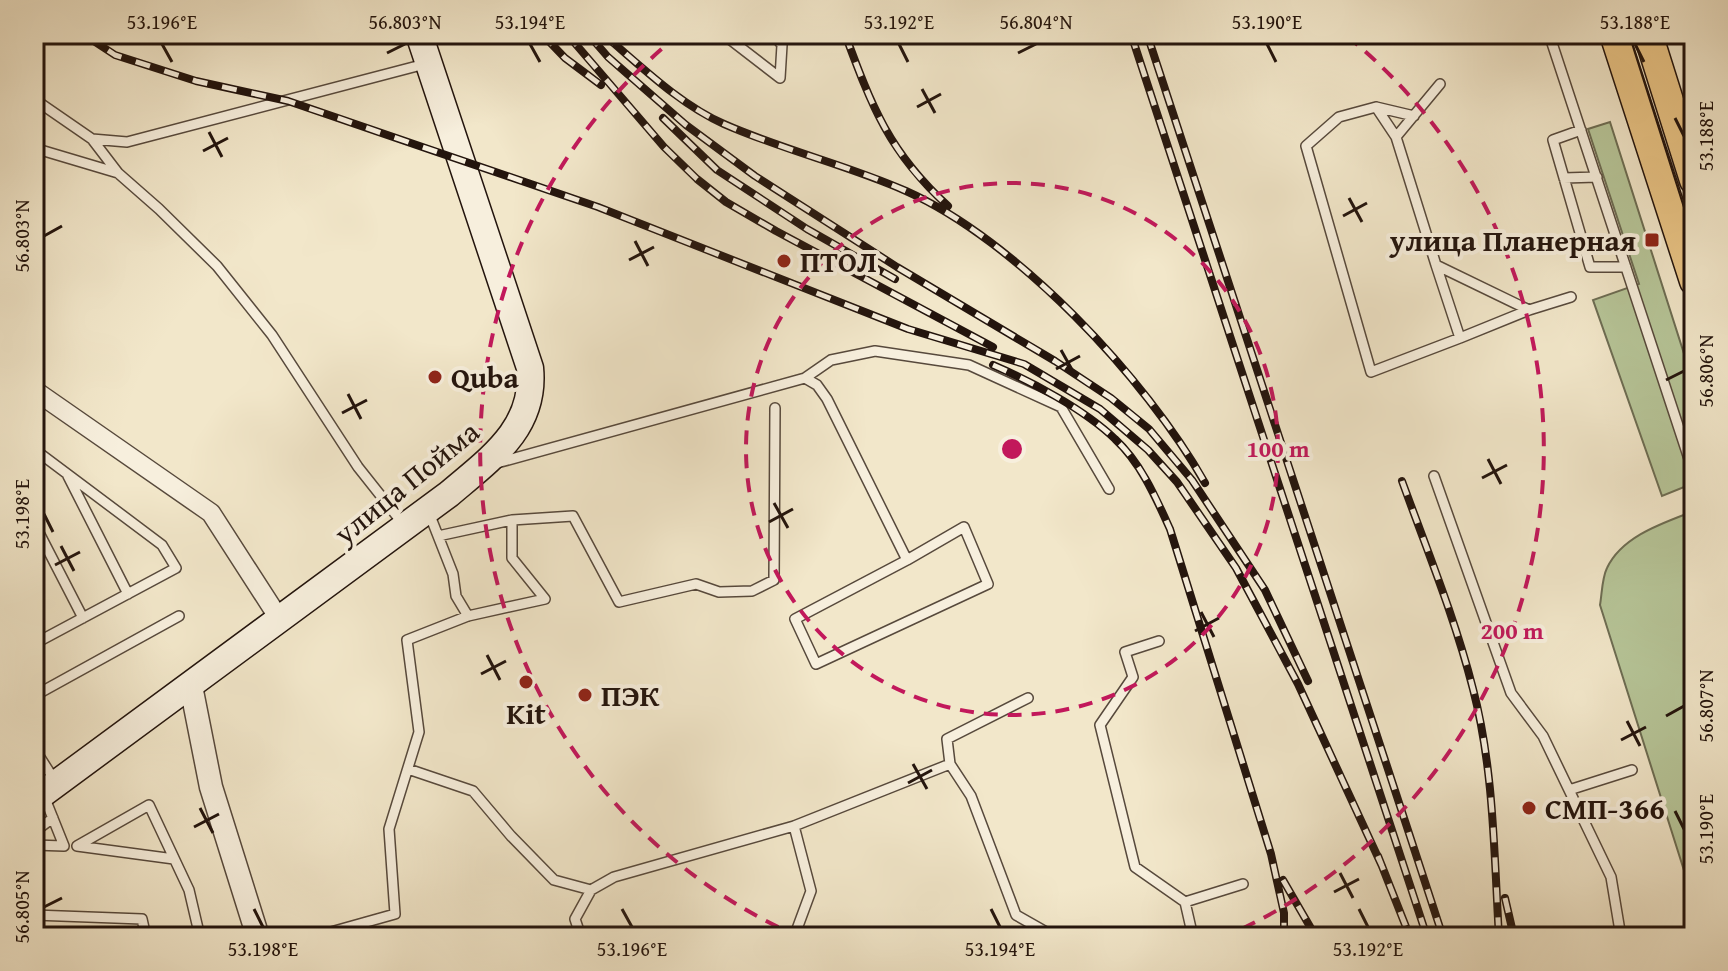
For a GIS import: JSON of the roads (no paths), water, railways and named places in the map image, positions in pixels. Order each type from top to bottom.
[{"type":"main road","name":"улица Пойма","points":[[44,792],[428,510],[479,469],[520,423],[532,388],[530,368],[419,34]]},
{"type":"main road","points":[[1614,34],[1694,281]]},
{"type":"main road","points":[[1648,34],[1694,180]]},
{"type":"street","points":[[34,390],[211,513],[280,620]]},
{"type":"street","points":[[191,686],[211,787],[258,937]]},
{"type":"lane","points":[[723,34],[780,78],[782,45],[773,34]]},
{"type":"lane","points":[[1549,34],[1694,474]]},
{"type":"lane","points":[[92,139],[127,142],[428,63]]},
{"type":"lane","points":[[1396,137],[1440,84]]},
{"type":"lane","points":[[34,99],[92,139],[118,173],[217,266],[272,335],[358,467],[406,527]]},
{"type":"lane","points":[[1414,116],[1376,107],[1339,117],[1306,146],[1371,372],[1529,310],[1571,297]]},
{"type":"lane","points":[[1376,107],[1396,137],[1460,338]]},
{"type":"lane","points":[[1581,130],[1553,140],[1590,267],[1626,267]]},
{"type":"lane","points":[[34,148],[118,173]]},
{"type":"lane","points":[[1564,178],[1597,177]]},
{"type":"lane","points":[[1436,265],[1529,310]]},
{"type":"lane","points":[[479,469],[805,378],[831,360],[875,351],[969,365],[1061,407],[1109,489]]},
{"type":"lane","points":[[805,378],[817,385],[827,399],[907,560]]},
{"type":"lane","points":[[438,536],[512,520],[573,516],[619,602],[696,584],[719,592],[752,591],[774,580],[775,408]]},
{"type":"lane","points":[[34,449],[162,545],[176,568],[35,640]]},
{"type":"lane","points":[[67,474],[128,594]]},
{"type":"lane","points":[[1434,476],[1511,693],[1543,736],[1611,877],[1621,937]]},
{"type":"lane","points":[[428,510],[453,574],[456,596],[468,616]]},
{"type":"lane","points":[[313,937],[395,914],[389,829],[419,732],[407,640],[468,616],[545,599],[512,558],[512,520]]},
{"type":"lane","points":[[34,523],[83,618]]},
{"type":"lane","points":[[964,527],[988,584],[816,664],[795,619],[907,560],[964,527]]},
{"type":"lane","points":[[34,696],[179,616]]},
{"type":"lane","points":[[1159,641],[1125,652],[1133,677],[1100,725],[1135,867],[1185,902],[1193,937]]},
{"type":"lane","points":[[1028,698],[947,739],[950,764],[971,796],[1016,915],[1046,932],[1047,937]]},
{"type":"lane","points":[[34,748],[44,792],[64,846],[34,845]]},
{"type":"lane","points":[[581,937],[575,919],[591,890],[614,877],[794,826],[950,764]]},
{"type":"lane","points":[[408,769],[473,791],[554,880],[591,890]]},
{"type":"lane","points":[[1569,790],[1632,770]]},
{"type":"lane","points":[[174,859],[77,846],[149,805],[189,890],[200,937]]},
{"type":"lane","points":[[34,832],[53,818]]},
{"type":"lane","points":[[794,826],[811,891],[794,937]]},
{"type":"lane","points":[[1185,902],[1243,884]]},
{"type":"lane","points":[[34,915],[142,919],[146,937]]},
{"type":"tram line","points":[[1629,34],[1694,239]]},
{"type":"railway","points":[[83,34],[115,55],[196,81],[288,101],[598,207],[908,329],[1024,364],[1100,409],[1148,450],[1177,482],[1236,568],[1298,684],[1382,866]]},
{"type":"railway","points":[[542,34],[565,58],[601,85]]},
{"type":"railway","points":[[567,34],[664,147],[726,202],[993,347]]},
{"type":"railway","points":[[588,34],[608,57],[686,125],[755,176],[897,267],[1055,361],[1111,398],[1149,429],[1192,480],[1265,590],[1308,681]]},
{"type":"railway","points":[[603,34],[661,84],[707,116],[906,191],[948,213],[991,243],[1075,316],[1113,357],[1180,442],[1205,483]]},
{"type":"railway","points":[[845,34],[884,127],[911,167],[948,206]]},
{"type":"railway","points":[[1131,34],[1427,937]]},
{"type":"railway","points":[[1147,34],[1443,937]]},
{"type":"railway","points":[[663,118],[717,170],[807,229],[895,279]]},
{"type":"railway","points":[[993,365],[1057,397],[1102,428],[1133,459],[1153,493],[1170,529],[1271,854],[1284,913],[1284,937]]},
{"type":"railway","points":[[1402,481],[1458,636],[1480,719],[1492,812],[1499,937]]},
{"type":"railway","points":[[1378,856],[1410,937]]},
{"type":"railway","points":[[1283,880],[1316,937]]},
{"type":"railway","points":[[1505,898],[1514,937]]},
{"type":"place","name":"улица Планерная","points":[[1652,240]]},
{"type":"place","name":"ПТОЛ","points":[[784,261]]},
{"type":"place","name":"Quba","points":[[435,377]]},
{"type":"place","name":"Kit","points":[[526,682]]},
{"type":"place","name":"ПЭК","points":[[585,695]]},
{"type":"place","name":"СМП-366","points":[[1529,808]]}]
